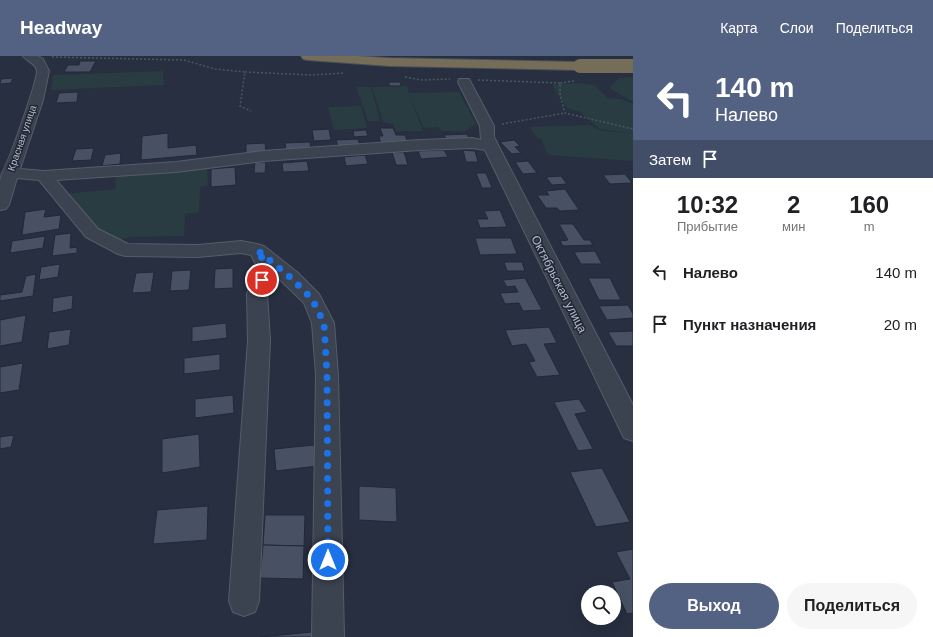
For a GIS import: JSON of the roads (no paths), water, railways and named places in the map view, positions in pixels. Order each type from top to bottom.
[{"type":"highway","points":[[307,56],[390,62],[633,66]]},
{"type":"street","name":"Красная улица","points":[[0,205],[36,100],[43,70],[39,62],[29,56]]},
{"type":"street","name":"Октябрьская улица","points":[[464,82],[487,126],[489,142],[633,430]]},
{"type":"street","points":[[10,173],[44,176],[176,167],[263,156],[404,146],[489,142]]},
{"type":"street","points":[[44,176],[92,233],[125,250],[198,251],[241,247],[257,250],[291,278],[312,299],[324,323],[327,375],[328,637]]},
{"type":"street","points":[[244,601],[259,340],[257,294],[267,266],[257,250]]}]
